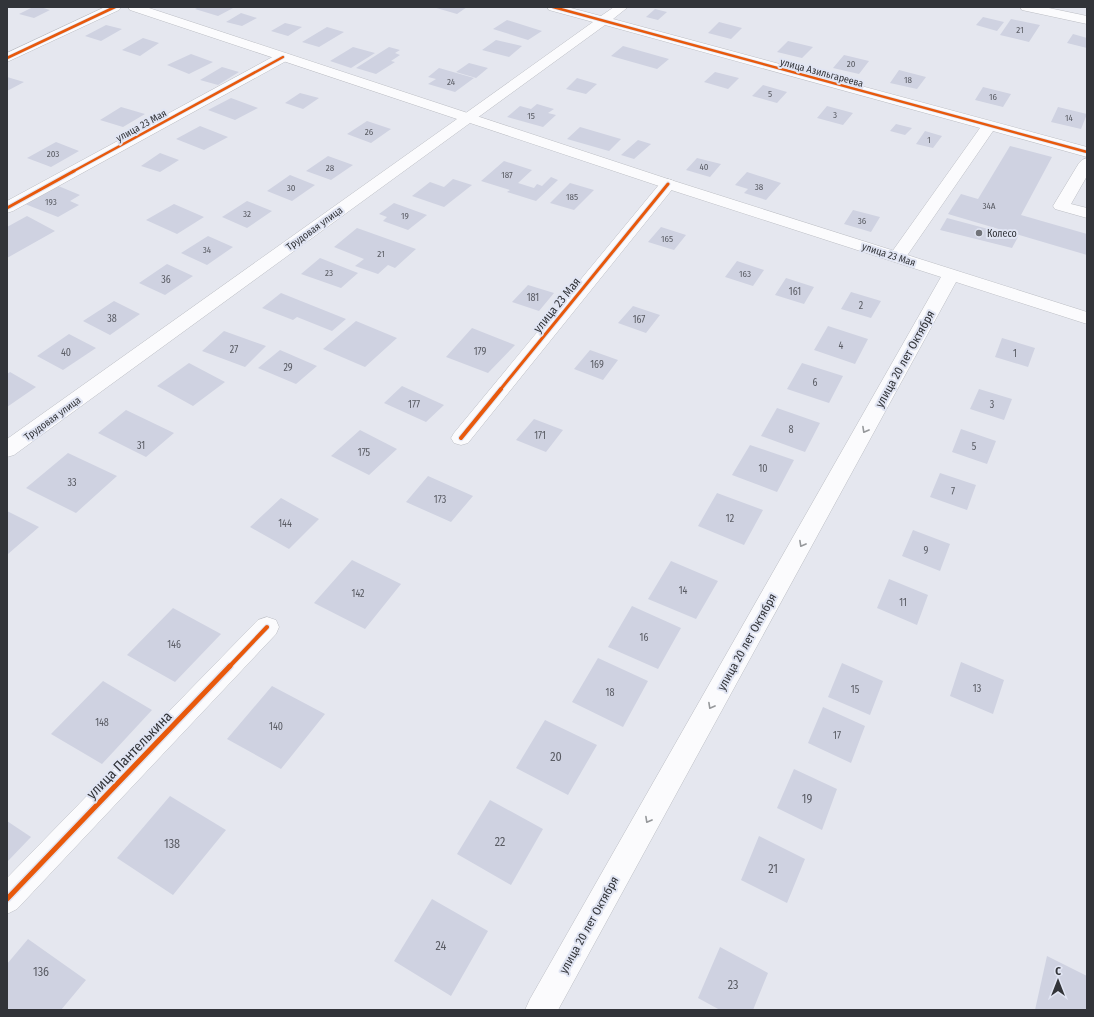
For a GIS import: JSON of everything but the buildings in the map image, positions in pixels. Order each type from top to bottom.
[{"type":"street","points":[[7,58],[115,7]]},
{"type":"street","name":"улица 23 Мая","points":[[134,7],[668,184],[898,256],[1087,318]]},
{"type":"street","name":"улица Азильгареева","points":[[553,7],[1087,152]]},
{"type":"street","name":"Трудовая улица","points":[[7,450],[622,7]]},
{"type":"street","points":[[1026,7],[1087,20]]},
{"type":"street","name":"улица 23 Мая","points":[[7,208],[283,57]]},
{"type":"street","points":[[898,256],[989,126]]},
{"type":"street","points":[[1087,163],[1061,206],[1087,213]]},
{"type":"street","name":"улица 23 Мая","points":[[461,438],[668,184]]},
{"type":"street","name":"улица 20 лет Октября","points":[[541,1010],[952,274]]},
{"type":"street","name":"улица Пантелькина","points":[[7,899],[267,627]]},
{"type":"cycle path","points":[[7,58],[115,7]]},
{"type":"cycle path","points":[[553,7],[1087,152]]},
{"type":"cycle path","points":[[7,208],[283,57]]},
{"type":"cycle path","points":[[461,438],[668,184]]},
{"type":"cycle path","points":[[7,899],[267,627]]},
{"type":"place","name":"Колесо","points":[[979,233]]}]
